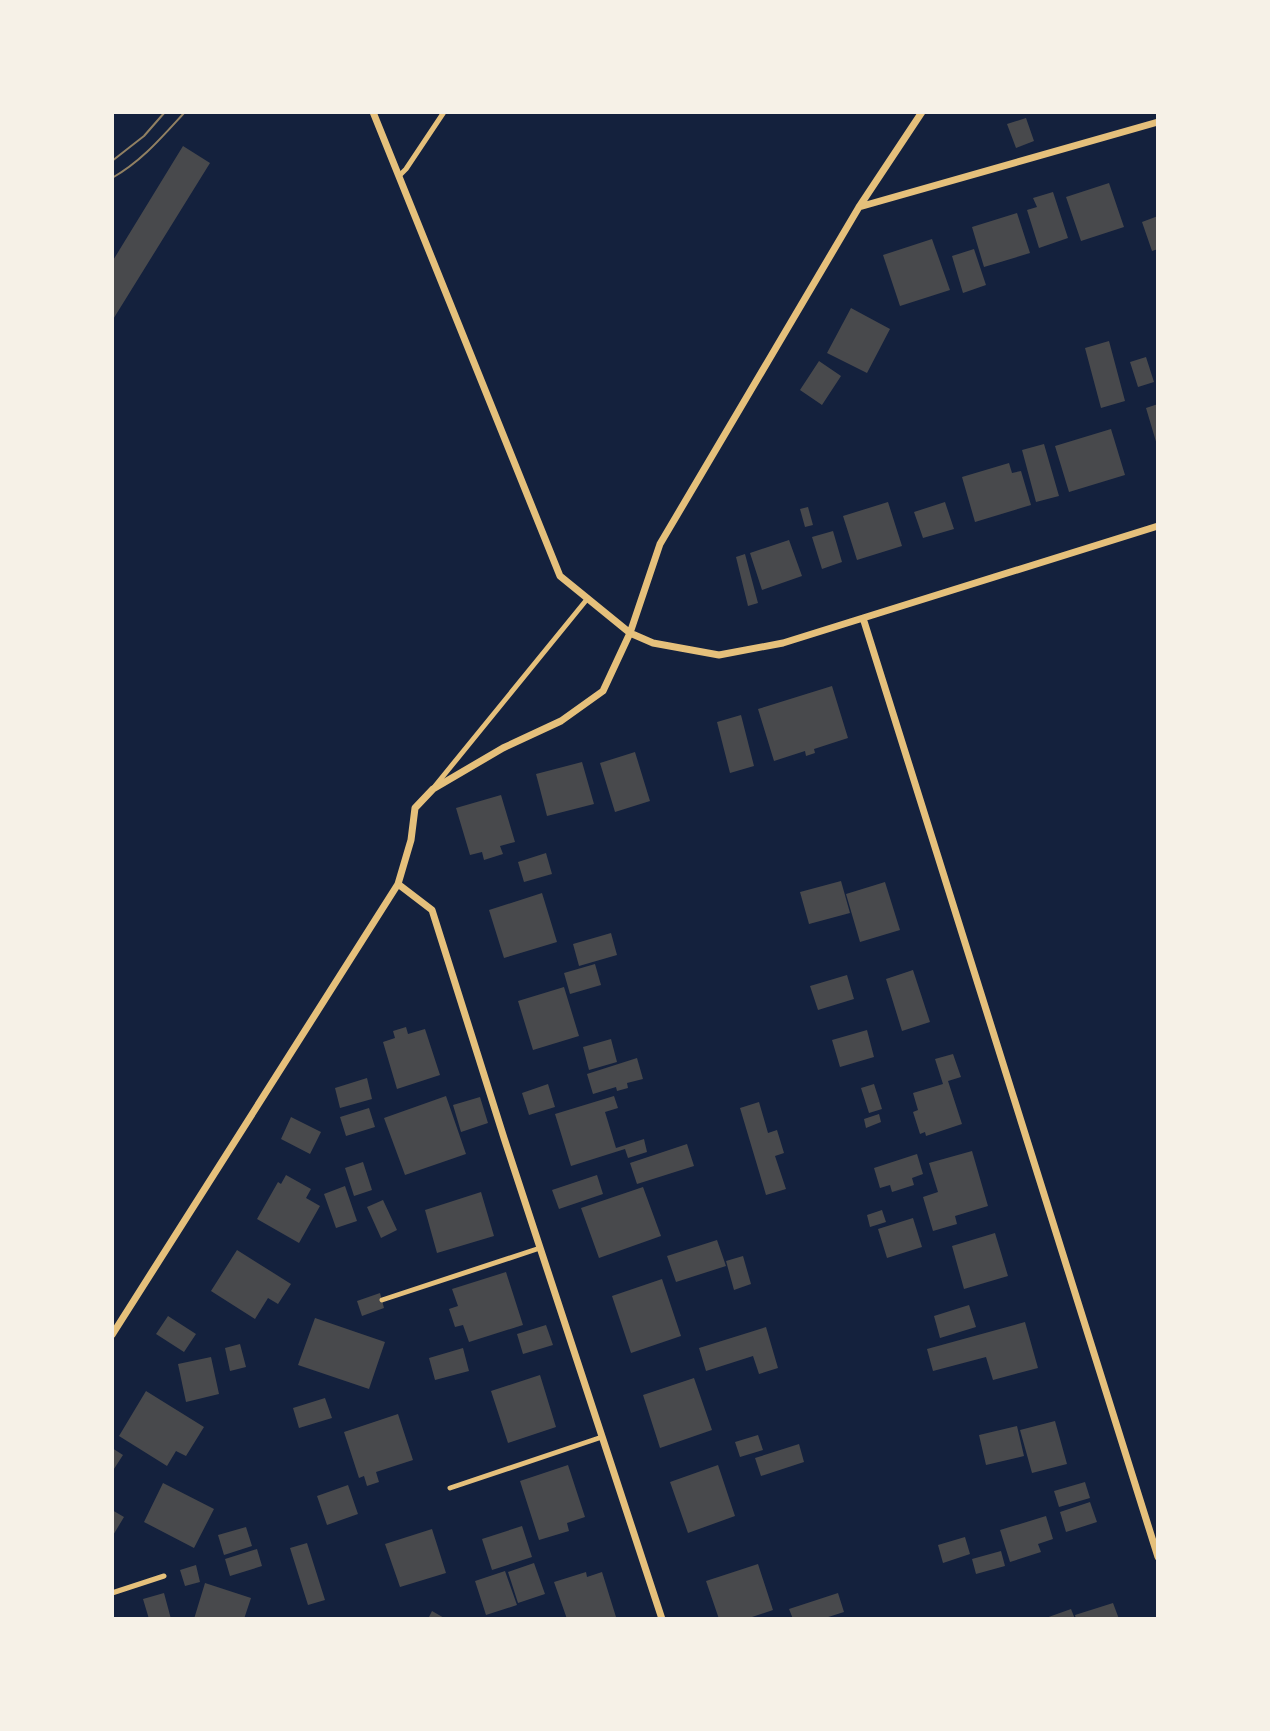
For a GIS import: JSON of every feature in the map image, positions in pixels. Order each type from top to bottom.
[{"type":"street","points":[[373,112],[560,576],[630,633],[653,643],[719,655],[783,643],[1158,526]]},
{"type":"street","points":[[112,1335],[398,884],[411,840],[415,808],[433,789],[503,748],[561,721],[603,691],[630,633],[660,544],[859,207],[922,112]]},
{"type":"street","points":[[859,207],[1158,122]]},
{"type":"street","points":[[863,618],[1158,1557]]},
{"type":"street","points":[[398,884],[432,910],[662,1619]]},
{"type":"lane","points":[[400,175],[444,112]]},
{"type":"lane","points":[[433,789],[588,598]]},
{"type":"lane","points":[[382,1300],[540,1248]]},
{"type":"lane","points":[[450,1488],[602,1437]]},
{"type":"lane","points":[[112,1593],[164,1576]]},
{"type":"building","points":[[1026,118],[1034,141],[1016,148],[1007,124]]},
{"type":"building","points":[[183,146],[210,163],[112,321],[112,262]]},
{"type":"building","points":[[1109,183],[1124,227],[1081,241],[1066,197]]},
{"type":"building","points":[[1053,192],[1068,238],[1039,248],[1027,210],[1037,207],[1033,198]]},
{"type":"building","points":[[1017,213],[1030,253],[984,267],[972,227]]},
{"type":"building","points":[[1158,216],[1158,249],[1152,251],[1142,222]]},
{"type":"building","points":[[932,239],[950,290],[900,306],[883,255]]},
{"type":"building","points":[[974,249],[986,285],[963,293],[952,256]]},
{"type":"building","points":[[851,308],[890,329],[867,373],[827,353]]},
{"type":"building","points":[[1109,341],[1125,401],[1101,408],[1085,348]]},
{"type":"building","points":[[1146,357],[1154,382],[1138,387],[1130,362]]},
{"type":"building","points":[[819,361],[841,376],[822,405],[800,390]]},
{"type":"building","points":[[1158,404],[1158,445],[1157,445],[1146,408]]},
{"type":"building","points":[[1111,429],[1125,475],[1069,492],[1055,446]]},
{"type":"building","points":[[1044,444],[1059,496],[1036,502],[1022,450]]},
{"type":"building","points":[[1009,463],[1012,473],[1021,471],[1031,505],[975,522],[962,477]]},
{"type":"building","points":[[888,502],[902,546],[857,560],[843,516]]},
{"type":"building","points":[[945,502],[954,529],[923,538],[914,512]]},
{"type":"building","points":[[808,507],[813,525],[805,527],[800,509]]},
{"type":"building","points":[[833,531],[842,562],[822,569],[812,537]]},
{"type":"building","points":[[789,540],[802,576],[762,590],[750,553]]},
{"type":"building","points":[[745,554],[758,603],[748,606],[736,557]]},
{"type":"building","points":[[832,686],[848,738],[814,749],[815,753],[806,756],[805,751],[774,761],[758,709]]},
{"type":"building","points":[[741,715],[754,766],[730,773],[717,722]]},
{"type":"building","points":[[635,752],[650,801],[615,812],[600,763]]},
{"type":"building","points":[[582,762],[594,804],[547,816],[536,774]]},
{"type":"building","points":[[501,795],[515,842],[500,846],[503,854],[484,860],[482,852],[470,855],[456,808]]},
{"type":"building","points":[[546,853],[552,874],[524,882],[518,862]]},
{"type":"building","points":[[841,881],[850,913],[809,924],[800,892]]},
{"type":"building","points":[[885,882],[900,930],[860,942],[846,894]]},
{"type":"building","points":[[542,893],[557,942],[504,958],[489,910]]},
{"type":"building","points":[[611,933],[617,955],[579,966],[573,944]]},
{"type":"building","points":[[595,964],[601,985],[570,994],[564,973]]},
{"type":"building","points":[[913,970],[930,1022],[902,1031],[886,979]]},
{"type":"building","points":[[847,975],[854,999],[818,1010],[810,986]]},
{"type":"building","points":[[564,987],[579,1036],[533,1050],[518,1001]]},
{"type":"building","points":[[406,1027],[408,1034],[425,1029],[440,1075],[397,1089],[383,1042],[395,1038],[393,1031]]},
{"type":"building","points":[[867,1030],[874,1057],[840,1067],[832,1040]]},
{"type":"building","points":[[611,1039],[617,1062],[589,1070],[583,1047]]},
{"type":"building","points":[[953,1054],[961,1077],[948,1081],[962,1124],[926,1136],[925,1132],[920,1134],[913,1112],[918,1110],[913,1093],[943,1084],[935,1059]]},
{"type":"building","points":[[637,1058],[643,1079],[627,1083],[628,1088],[617,1091],[616,1087],[593,1094],[587,1074]]},
{"type":"building","points":[[367,1078],[372,1099],[340,1108],[335,1088]]},
{"type":"building","points":[[548,1084],[555,1107],[529,1115],[522,1093]]},
{"type":"building","points":[[874,1084],[882,1109],[869,1113],[861,1088]]},
{"type":"building","points":[[446,1096],[466,1154],[405,1175],[384,1118]]},
{"type":"building","points":[[614,1096],[618,1108],[605,1112],[616,1148],[644,1139],[647,1152],[628,1158],[625,1149],[571,1166],[555,1114]]},
{"type":"building","points":[[480,1097],[488,1123],[461,1132],[453,1105]]},
{"type":"building","points":[[759,1102],[768,1133],[777,1130],[784,1153],[775,1156],[786,1189],[766,1195],[740,1108]]},
{"type":"building","points":[[369,1108],[375,1127],[346,1136],[340,1117]]},
{"type":"building","points":[[879,1114],[881,1122],[866,1128],[864,1119]]},
{"type":"building","points":[[291,1117],[321,1132],[310,1154],[281,1139]]},
{"type":"building","points":[[687,1144],[694,1166],[637,1184],[630,1163]]},
{"type":"building","points":[[972,1151],[988,1206],[955,1216],[957,1224],[933,1231],[923,1197],[938,1192],[929,1163]]},
{"type":"building","points":[[917,1154],[923,1174],[912,1178],[914,1185],[892,1192],[890,1185],[880,1188],[874,1168]]},
{"type":"building","points":[[363,1162],[372,1190],[354,1196],[345,1168]]},
{"type":"building","points":[[286,1175],[311,1189],[306,1198],[320,1206],[299,1243],[257,1219],[278,1182],[281,1184]]},
{"type":"building","points":[[597,1175],[603,1194],[559,1209],[552,1190]]},
{"type":"building","points":[[345,1186],[357,1221],[336,1228],[324,1194]]},
{"type":"building","points":[[643,1187],[661,1236],[599,1258],[581,1208]]},
{"type":"building","points":[[481,1192],[494,1236],[437,1253],[425,1210]]},
{"type":"building","points":[[383,1200],[397,1230],[381,1238],[367,1207]]},
{"type":"building","points":[[882,1210],[886,1222],[870,1227],[867,1215]]},
{"type":"building","points":[[913,1218],[922,1247],[887,1258],[878,1229]]},
{"type":"building","points":[[995,1233],[1008,1276],[964,1289],[952,1246]]},
{"type":"building","points":[[717,1240],[726,1266],[676,1282],[667,1256]]},
{"type":"building","points":[[237,1250],[291,1284],[278,1304],[268,1298],[255,1319],[211,1291]]},
{"type":"building","points":[[743,1256],[751,1284],[734,1290],[726,1261]]},
{"type":"building","points":[[506,1272],[523,1325],[469,1342],[463,1325],[455,1327],[449,1309],[458,1306],[452,1289]]},
{"type":"building","points":[[662,1279],[681,1336],[631,1353],[612,1296]]},
{"type":"building","points":[[380,1293],[384,1308],[362,1316],[357,1301]]},
{"type":"building","points":[[969,1305],[976,1327],[940,1338],[934,1316]]},
{"type":"building","points":[[168,1316],[196,1334],[184,1352],[156,1334]]},
{"type":"building","points":[[315,1318],[385,1342],[369,1389],[298,1365]]},
{"type":"building","points":[[1025,1322],[1038,1368],[993,1380],[986,1357],[933,1371],[927,1349]]},
{"type":"building","points":[[546,1325],[553,1345],[523,1354],[517,1334]]},
{"type":"building","points":[[766,1327],[778,1368],[759,1374],[753,1356],[706,1371],[699,1348]]},
{"type":"building","points":[[240,1344],[246,1367],[230,1371],[225,1348]]},
{"type":"building","points":[[463,1348],[469,1371],[435,1380],[429,1358]]},
{"type":"building","points":[[211,1357],[219,1394],[186,1402],[178,1364]]},
{"type":"building","points":[[540,1375],[556,1427],[508,1443],[491,1391]]},
{"type":"building","points":[[694,1378],[712,1430],[660,1448],[643,1395]]},
{"type":"building","points":[[146,1391],[204,1427],[186,1456],[176,1451],[167,1466],[119,1436]]},
{"type":"building","points":[[325,1398],[332,1418],[299,1428],[293,1408]]},
{"type":"building","points":[[398,1414],[413,1460],[376,1472],[379,1482],[367,1486],[364,1476],[359,1478],[344,1432]]},
{"type":"building","points":[[1055,1421],[1067,1464],[1032,1473],[1020,1430]]},
{"type":"building","points":[[1017,1426],[1024,1456],[986,1465],[979,1435]]},
{"type":"building","points":[[758,1435],[763,1450],[740,1457],[735,1442]]},
{"type":"building","points":[[799,1444],[804,1462],[761,1476],[755,1458]]},
{"type":"building","points":[[112,1448],[123,1455],[112,1472]]},
{"type":"building","points":[[568,1465],[585,1517],[567,1523],[569,1531],[539,1540],[520,1481]]},
{"type":"building","points":[[718,1465],[735,1516],[688,1533],[670,1482]]},
{"type":"building","points":[[1085,1482],[1090,1498],[1059,1507],[1054,1491]]},
{"type":"building","points":[[163,1483],[214,1509],[194,1548],[144,1522]]},
{"type":"building","points":[[348,1485],[358,1514],[327,1525],[317,1496]]},
{"type":"building","points":[[1090,1502],[1097,1522],[1066,1532],[1060,1512]]},
{"type":"building","points":[[112,1510],[124,1517],[112,1537]]},
{"type":"building","points":[[1046,1516],[1053,1539],[1038,1544],[1041,1552],[1010,1562],[1000,1530]]},
{"type":"building","points":[[522,1526],[532,1557],[492,1570],[482,1539]]},
{"type":"building","points":[[246,1527],[252,1546],[224,1555],[218,1535]]},
{"type":"building","points":[[432,1529],[446,1573],[400,1587],[385,1544]]},
{"type":"building","points":[[965,1537],[970,1554],[943,1563],[938,1545]]},
{"type":"building","points":[[307,1543],[325,1600],[308,1605],[290,1548]]},
{"type":"building","points":[[257,1549],[262,1566],[230,1576],[225,1559]]},
{"type":"building","points":[[1001,1551],[1005,1566],[976,1574],[972,1559]]},
{"type":"building","points":[[534,1563],[545,1594],[518,1603],[508,1572]]},
{"type":"building","points":[[758,1564],[773,1610],[746,1619],[719,1619],[706,1581]]},
{"type":"building","points":[[196,1565],[200,1582],[185,1586],[180,1570]]},
{"type":"building","points":[[505,1571],[517,1605],[486,1615],[475,1581]]},
{"type":"building","points":[[586,1572],[587,1577],[602,1572],[616,1617],[567,1619],[554,1582]]},
{"type":"building","points":[[205,1583],[251,1598],[244,1619],[194,1619]]},
{"type":"building","points":[[164,1593],[171,1619],[149,1619],[143,1599]]},
{"type":"building","points":[[838,1593],[844,1612],[822,1619],[793,1619],[789,1609]]},
{"type":"building","points":[[1113,1603],[1119,1619],[1076,1619],[1075,1615]]},
{"type":"building","points":[[1071,1609],[1075,1619],[1043,1619]]},
{"type":"building","points":[[432,1611],[446,1619],[428,1619]]},
{"type":"tram line","points":[[112,161],[144,136],[165,112]]},
{"type":"tram line","points":[[112,178],[142,156],[185,112]]}]
